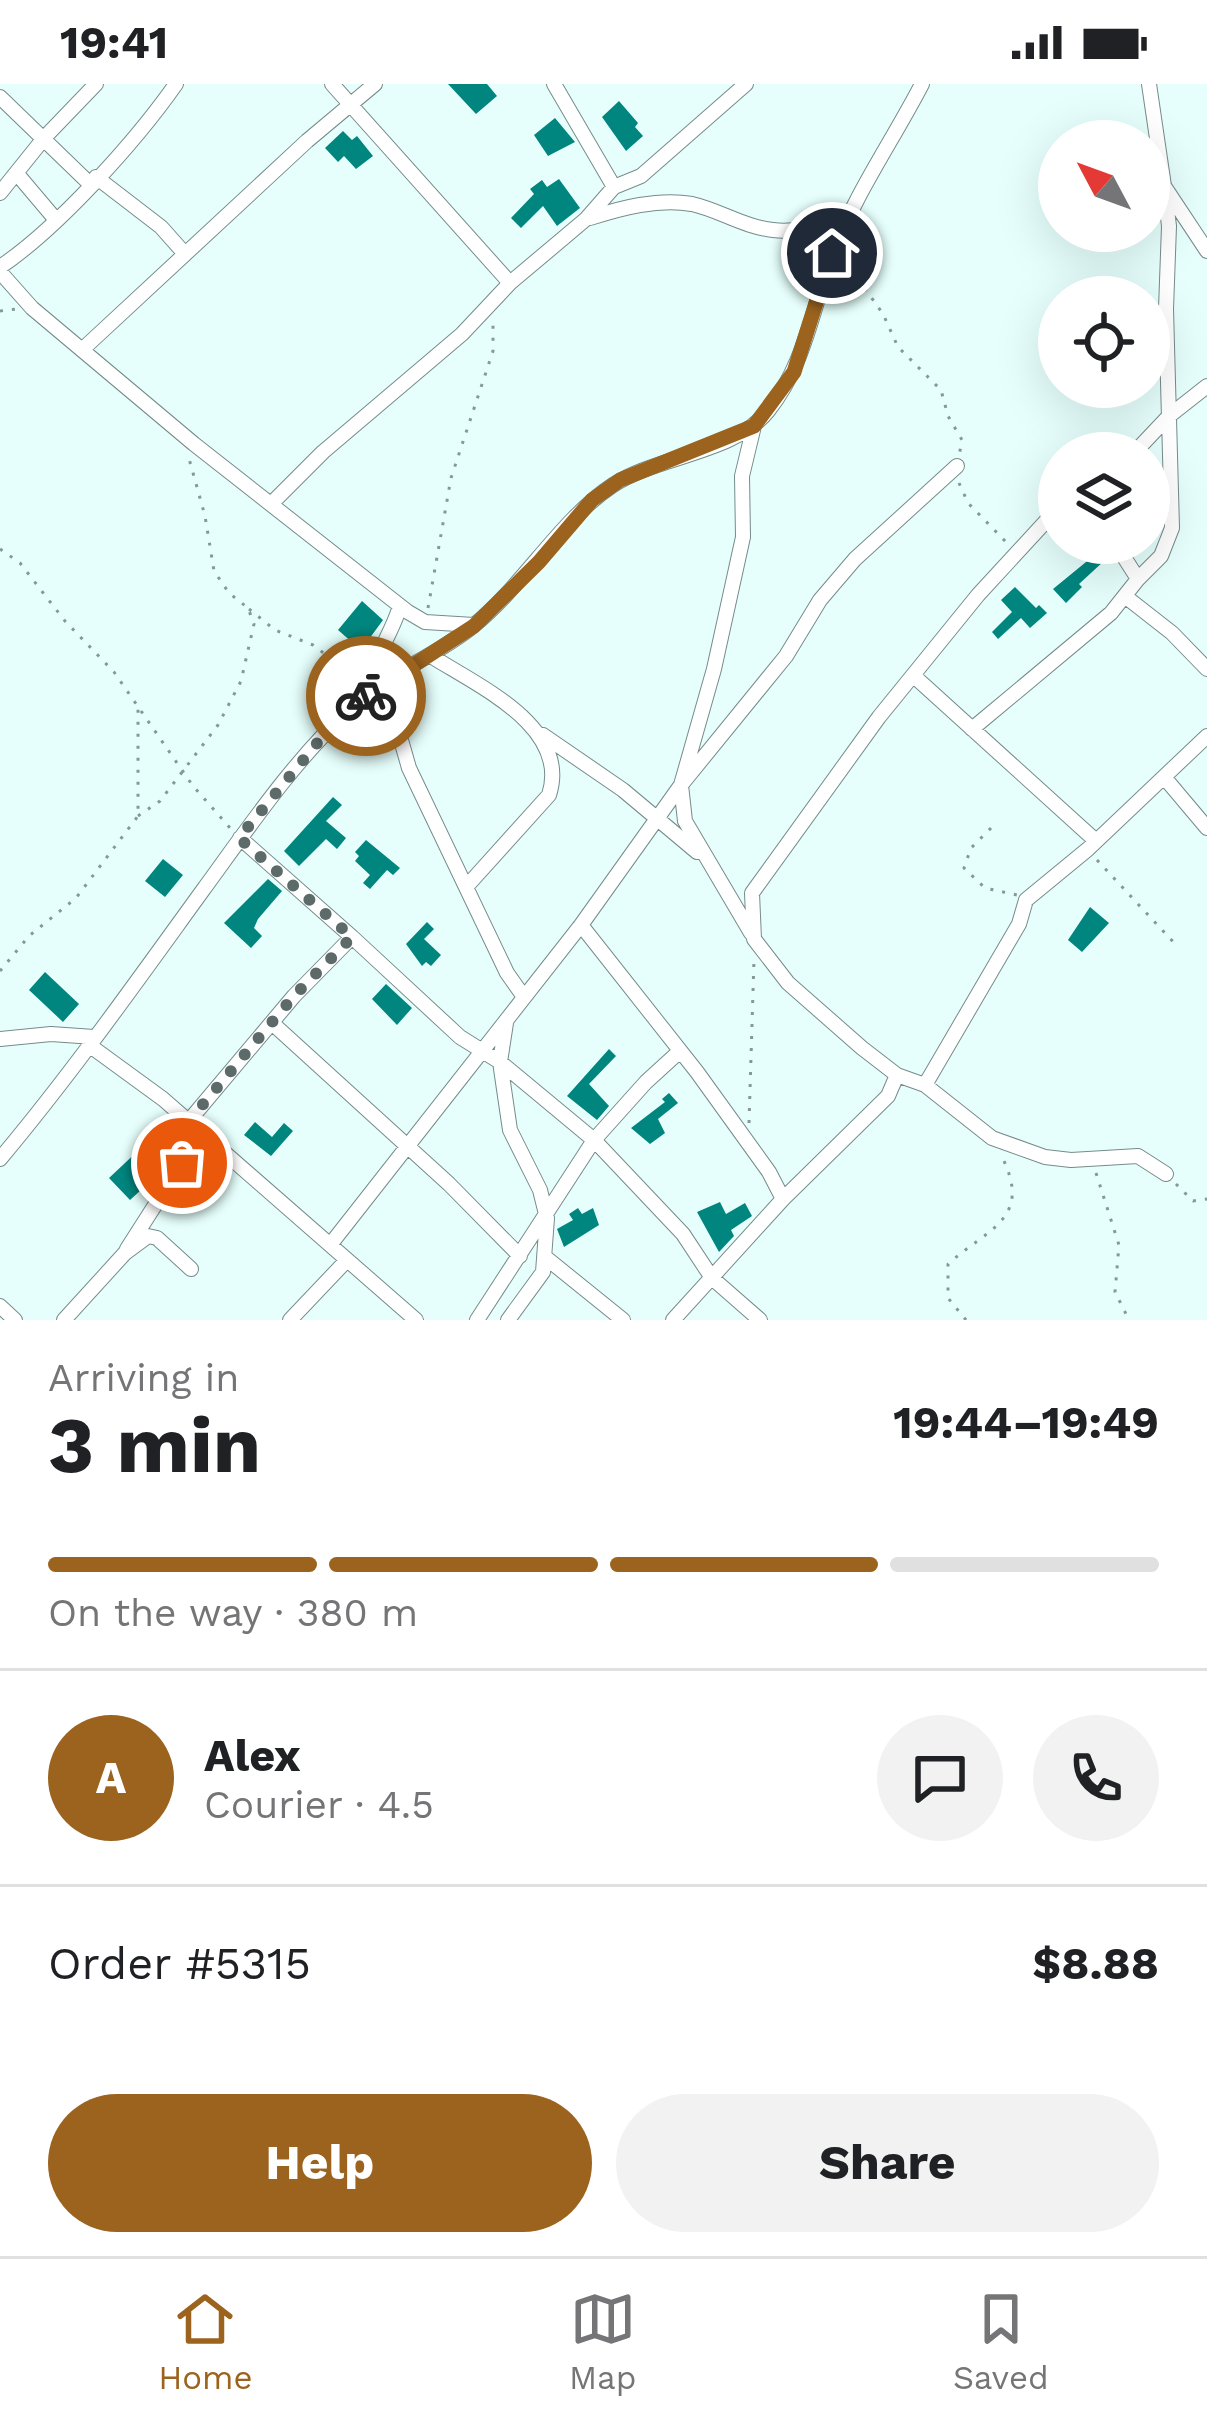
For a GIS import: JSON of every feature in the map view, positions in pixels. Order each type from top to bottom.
[{"type":"street","points":[[0,194],[96,84]]},
{"type":"street","points":[[176,84],[144,127],[93,181],[0,270],[32,308],[400,606],[425,622],[474,626]]},
{"type":"street","points":[[332,84],[510,284]]},
{"type":"street","points":[[84,349],[307,141],[375,84]]},
{"type":"street","points":[[554,84],[614,187]]},
{"type":"street","points":[[272,502],[323,452],[462,334],[614,187],[640,176],[746,84]]},
{"type":"street","points":[[922,84],[847,220],[794,372],[754,426],[742,476],[743,537],[714,668],[681,785],[685,821],[754,939],[788,983],[897,1075],[925,1085],[992,1138],[1045,1157],[1138,1156],[1166,1174]]},
{"type":"street","points":[[1149,84],[1154,120]]},
{"type":"street","points":[[0,97],[93,181],[160,227],[185,254]]},
{"type":"street","points":[[18,175],[56,220]]},
{"type":"street","points":[[1170,195],[1207,251]]},
{"type":"street","points":[[586,219],[626,206],[666,203],[691,204],[768,230],[790,231],[847,220]]},
{"type":"street","points":[[972,729],[1126,597],[1161,556],[1172,528],[1169,252]]},
{"type":"street","points":[[1154,432],[1207,386]]},
{"type":"street","points":[[0,1159],[239,838],[356,703],[474,626],[539,562],[592,500],[620,480],[754,426]]},
{"type":"street","points":[[330,1245],[581,925],[681,785],[786,656],[839,577],[957,466]]},
{"type":"street","points":[[754,939],[752,893],[879,717],[978,595],[1038,532]]},
{"type":"street","points":[[1128,564],[1138,579]]},
{"type":"street","points":[[1126,597],[1187,646],[1207,669]]},
{"type":"street","points":[[356,703],[362,683],[394,628],[400,606]]},
{"type":"street","points":[[431,656],[623,790],[705,860]]},
{"type":"street","points":[[915,677],[1092,845]]},
{"type":"street","points":[[385,684],[409,768],[507,973],[524,997]]},
{"type":"street","points":[[467,886],[549,795],[554,780],[543,735]]},
{"type":"street","points":[[925,1085],[1019,923],[1026,900],[1207,736]]},
{"type":"street","points":[[1163,777],[1207,828]]},
{"type":"street","points":[[239,838],[460,1037],[500,1062],[594,1140],[683,1234],[712,1278],[760,1320]]},
{"type":"street","points":[[581,925],[680,1051],[769,1172],[783,1199]]},
{"type":"street","points":[[188,1122],[352,937]]},
{"type":"street","points":[[272,1023],[520,1256]]},
{"type":"street","points":[[506,1023],[500,1062],[510,1130],[540,1190],[547,1218],[538,1281],[508,1320]]},
{"type":"street","points":[[0,1039],[51,1034],[91,1041],[416,1320]]},
{"type":"street","points":[[477,1320],[594,1140],[680,1051]]},
{"type":"street","points":[[673,1320],[783,1199],[888,1096],[897,1075]]},
{"type":"street","points":[[64,1320],[125,1253],[182,1163],[209,1139]]},
{"type":"street","points":[[125,1253],[153,1235],[191,1269]]},
{"type":"street","points":[[545,1257],[623,1320]]},
{"type":"street","points":[[290,1320],[347,1260]]},
{"type":"street","points":[[0,1306],[15,1320]]},
{"type":"path","points":[[835,247],[883,314],[898,347],[940,390],[962,440],[957,466],[960,489],[968,503],[1019,554]]},
{"type":"path","points":[[425,622],[451,478],[493,351],[492,303]]},
{"type":"path","points":[[182,434],[205,516],[214,571],[229,593],[275,630],[313,645],[362,683]]},
{"type":"path","points":[[0,549],[20,563],[65,621],[114,672],[151,729],[178,760],[181,771],[239,838]]},
{"type":"path","points":[[0,970],[28,936],[76,898],[138,816],[160,801],[218,725],[241,681],[254,624],[248,608]]},
{"type":"path","points":[[138,706],[138,816]]},
{"type":"path","points":[[991,828],[970,848],[964,868],[985,888],[1026,900]]},
{"type":"path","points":[[1092,845],[1178,947]]},
{"type":"path","points":[[749,1121],[754,939]]},
{"type":"path","points":[[965,1320],[948,1298],[949,1264],[992,1233],[1015,1196],[1013,1178],[992,1138]]},
{"type":"path","points":[[1093,1160],[1119,1245],[1115,1292],[1129,1320]]},
{"type":"path","points":[[1166,1174],[1193,1202],[1207,1198]]},
{"type":"building","points":[[448,84],[487,84],[497,96],[476,114]]},
{"type":"building","points":[[619,101],[643,136],[626,151],[602,117]]},
{"type":"building","points":[[555,118],[575,142],[548,156],[534,135]]},
{"type":"building","points":[[343,131],[352,140],[357,136],[373,156],[356,169],[344,156],[338,162],[325,148]]},
{"type":"building","points":[[559,179],[580,208],[557,226],[543,206],[521,228],[511,218],[534,194],[530,189],[542,180],[547,187]]},
{"type":"building","points":[[1084,564],[1101,564],[1066,603],[1053,589]]},
{"type":"building","points":[[1015,587],[1047,613],[1030,628],[1021,618],[998,639],[992,632],[1012,612],[1001,600]]},
{"type":"building","points":[[362,601],[383,620],[361,650],[338,630]]},
{"type":"building","points":[[333,797],[342,805],[326,821],[346,838],[337,849],[326,839],[299,866],[284,851]]},
{"type":"building","points":[[366,840],[400,868],[393,875],[387,870],[370,889],[363,883],[370,875],[355,861],[359,856],[355,852]]},
{"type":"building","points":[[163,859],[183,875],[165,897],[145,881]]},
{"type":"building","points":[[268,879],[282,891],[258,919],[254,928],[262,936],[251,948],[224,923]]},
{"type":"building","points":[[1090,907],[1109,923],[1082,952],[1068,940]]},
{"type":"building","points":[[427,922],[434,929],[424,939],[441,955],[431,966],[426,962],[422,966],[406,944]]},
{"type":"building","points":[[45,972],[79,1004],[63,1022],[29,990]]},
{"type":"building","points":[[386,984],[412,1008],[397,1025],[372,999]]},
{"type":"building","points":[[609,1049],[616,1056],[589,1084],[609,1106],[597,1120],[567,1096]]},
{"type":"building","points":[[669,1093],[678,1103],[658,1119],[665,1133],[650,1144],[631,1128],[665,1102],[662,1099]]},
{"type":"building","points":[[255,1122],[272,1137],[284,1123],[293,1131],[271,1156],[244,1135]]},
{"type":"building","points":[[158,1132],[174,1150],[159,1164],[164,1169],[130,1200],[109,1178]]},
{"type":"building","points":[[720,1202],[726,1214],[745,1203],[752,1216],[731,1230],[734,1236],[719,1252],[697,1212]]},
{"type":"building","points":[[578,1208],[582,1214],[593,1208],[599,1225],[564,1247],[557,1229],[573,1220],[569,1214]]},
{"type":"way so far","points":[[182,1163],[209,1139],[188,1122],[294,996],[352,937],[239,838],[328,730],[366,696]]},
{"type":"route","points":[[366,696],[474,626],[539,562],[592,500],[620,480],[754,426],[764,417],[784,390],[805,346],[832,253]]}]
